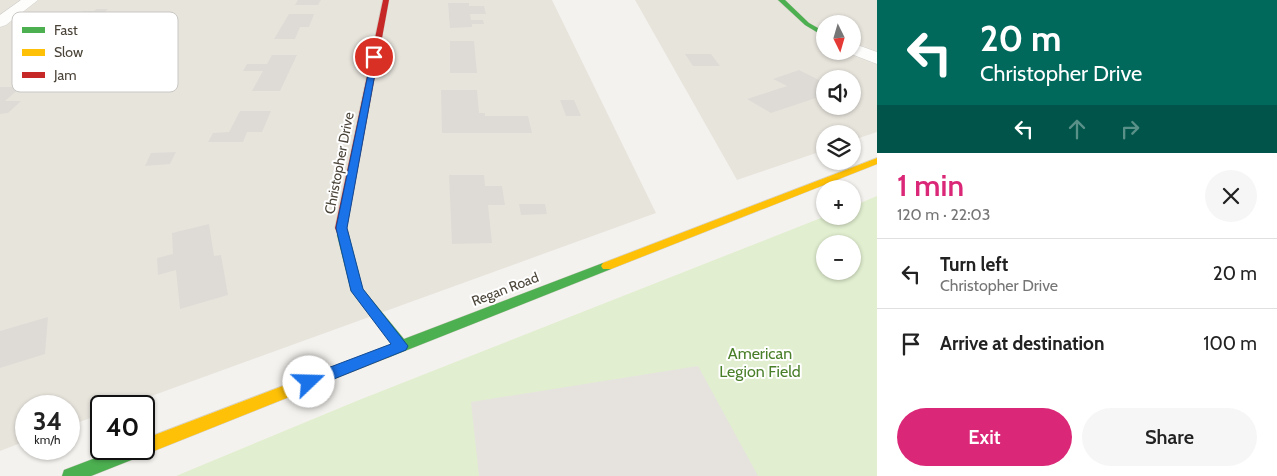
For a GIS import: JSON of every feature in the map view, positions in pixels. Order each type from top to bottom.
[{"type":"street","points":[[14,12],[31,0]]},
{"type":"street","name":"Christopher Drive","points":[[386,0],[341,228],[357,291],[401,346]]},
{"type":"street","points":[[781,0],[807,24],[816,30]]},
{"type":"street","points":[[0,22],[12,13]]},
{"type":"street","points":[[861,52],[877,59]]},
{"type":"street","name":"Regan Road","points":[[155,443],[877,162]]},
{"type":"street","points":[[70,476],[111,460]]},
{"type":"shaded area","points":[[0,0],[552,0],[656,213],[154,395],[90,395],[90,418],[80,422],[80,395],[15,395],[15,445],[0,451]]},
{"type":"shaded area","points":[[635,0],[877,0],[877,132],[861,137],[861,125],[816,125],[816,153],[737,180]]},
{"type":"shaded area","points":[[698,366],[758,476],[479,476],[471,402]]},
{"type":"green space","name":"American Legion Field","points":[[877,196],[877,476],[176,476],[359,400],[816,220],[816,225],[861,225],[861,203]]},
{"type":"building","points":[[298,0],[321,0],[318,5],[295,5]]},
{"type":"building","points":[[448,3],[469,3],[469,6],[484,6],[486,14],[470,14],[471,20],[483,20],[484,24],[472,24],[472,27],[450,28]]},
{"type":"building","points":[[97,9],[108,9],[105,12],[82,12]]},
{"type":"building","points":[[289,14],[314,14],[309,27],[300,27],[295,39],[274,39]]},
{"type":"building","points":[[450,41],[474,41],[477,73],[450,73]]},
{"type":"building","points":[[685,54],[711,54],[720,66],[693,66]]},
{"type":"building","points":[[272,55],[297,55],[280,91],[252,91],[263,71],[243,71],[247,64],[267,64]]},
{"type":"building","points":[[799,70],[816,78],[816,98],[771,113],[747,99],[787,86],[773,79]]},
{"type":"building","points":[[0,87],[12,87],[12,92],[15,92],[5,101],[21,101],[8,113],[0,114]]},
{"type":"building","points":[[441,90],[477,90],[479,113],[485,113],[485,116],[528,116],[532,133],[442,133]]},
{"type":"building","points":[[560,100],[574,100],[581,116],[566,116]]},
{"type":"building","points":[[240,111],[271,111],[262,132],[247,132],[243,142],[208,142],[213,133],[229,132]]},
{"type":"building","points":[[176,152],[170,164],[145,166],[151,153]]},
{"type":"building","points":[[449,175],[484,175],[485,186],[502,186],[505,205],[488,205],[492,243],[452,244]]},
{"type":"building","points":[[519,204],[545,204],[547,214],[521,215]]},
{"type":"building","points":[[209,224],[214,256],[221,255],[228,295],[180,309],[176,270],[158,275],[157,258],[173,254],[172,233]]},
{"type":"building","points":[[48,317],[45,354],[0,368],[0,331]]},
{"type":"traffic: fast","points":[[781,0],[807,24],[816,30]]},
{"type":"traffic: fast","points":[[343,235],[357,291],[401,346]]},
{"type":"traffic: fast","points":[[387,352],[607,266]]},
{"type":"traffic: fast","points":[[70,476],[111,460]]},
{"type":"traffic: slow","points":[[607,266],[877,161]]},
{"type":"traffic: slow","points":[[155,443],[387,352]]},
{"type":"traffic: jam","points":[[343,235],[341,228],[386,0]]},
{"type":"route","points":[[309,382],[401,346],[357,291],[341,228],[374,57]]}]
